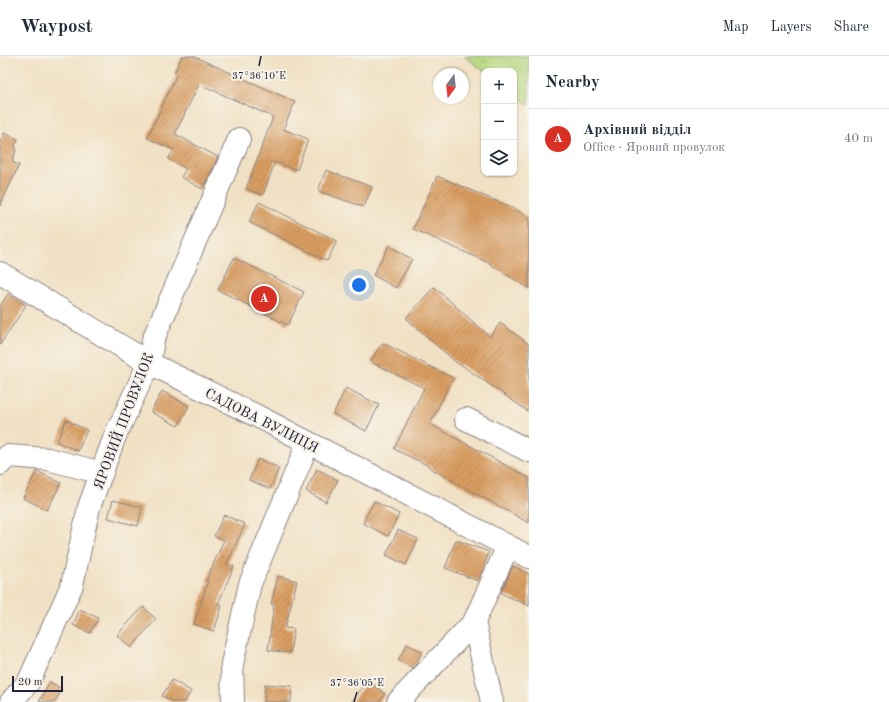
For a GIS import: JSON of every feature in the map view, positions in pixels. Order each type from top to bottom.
[{"type":"street","name":"ЯРОВИЙ ПРОВУЛОК","points":[[11,702],[29,681],[72,585],[90,507],[115,436],[149,364],[153,340],[239,140]]},
{"type":"street","name":"САДОВА ВУЛИЦЯ","points":[[0,273],[149,364],[263,419],[529,557]]},
{"type":"street","points":[[466,419],[529,451]]},
{"type":"street","points":[[233,702],[232,664],[250,584],[308,443]]},
{"type":"street","points":[[0,464],[8,456],[48,459],[102,473]]},
{"type":"street","points":[[398,702],[474,622],[508,546]]},
{"type":"street","points":[[474,622],[492,702]]},
{"type":"green space","points":[[464,56],[529,57],[529,105],[517,96],[517,68],[481,69]]},
{"type":"building","points":[[182,56],[193,56],[295,102],[283,129],[308,139],[297,170],[275,162],[263,195],[246,189],[273,117],[199,84],[175,134],[218,157],[202,189],[181,177],[186,169],[168,159],[174,150],[147,138],[177,74],[174,73]]},
{"type":"building","points":[[4,133],[18,139],[15,145],[16,150],[12,162],[19,165],[0,206],[0,142]]},
{"type":"building","points":[[326,170],[372,187],[364,207],[318,191]]},
{"type":"building","points":[[437,176],[515,209],[529,218],[529,289],[489,263],[413,229]]},
{"type":"building","points":[[259,202],[337,241],[327,261],[249,222]]},
{"type":"building","points":[[389,246],[412,259],[396,288],[373,275]]},
{"type":"building","points":[[234,258],[304,292],[288,325],[218,290]]},
{"type":"building","points":[[434,287],[490,337],[500,323],[529,344],[529,412],[460,364],[459,365],[406,318]]},
{"type":"building","points":[[8,294],[26,305],[0,345],[0,306]]},
{"type":"building","points":[[383,343],[453,378],[430,424],[529,478],[529,523],[430,468],[431,467],[394,449],[424,388],[371,362]]},
{"type":"building","points":[[346,388],[379,405],[366,431],[333,414]]},
{"type":"building","points":[[162,391],[189,406],[178,426],[151,412]]},
{"type":"building","points":[[66,420],[87,430],[78,451],[57,442]]},
{"type":"building","points":[[258,459],[279,468],[270,489],[249,480]]},
{"type":"building","points":[[317,469],[338,480],[326,502],[306,491]]},
{"type":"building","points":[[37,471],[61,483],[47,510],[23,498]]},
{"type":"building","points":[[113,500],[142,507],[138,526],[108,518]]},
{"type":"building","points":[[374,501],[399,514],[388,536],[363,523]]},
{"type":"building","points":[[224,515],[245,524],[227,564],[234,566],[218,604],[222,606],[214,631],[194,624],[208,581],[206,581],[224,540],[214,536]]},
{"type":"building","points":[[398,530],[418,539],[406,565],[386,555]]},
{"type":"building","points":[[456,540],[489,552],[478,581],[445,568]]},
{"type":"building","points":[[513,566],[529,574],[529,606],[501,593]]},
{"type":"building","points":[[278,576],[297,581],[285,628],[294,629],[290,653],[268,650],[274,605],[271,604]]},
{"type":"building","points":[[143,607],[156,619],[131,648],[117,635]]},
{"type":"building","points":[[80,609],[98,618],[90,633],[73,625]]},
{"type":"building","points":[[407,644],[422,652],[413,668],[398,660]]},
{"type":"building","points":[[172,680],[191,691],[185,702],[173,702],[162,696]]},
{"type":"building","points":[[368,681],[385,694],[379,702],[351,702]]},
{"type":"building","points":[[50,682],[62,689],[55,702],[39,702]]},
{"type":"building","points":[[265,684],[292,686],[291,702],[264,702]]},
{"type":"place","name":"Архівний відділ","points":[[264,299]]}]
